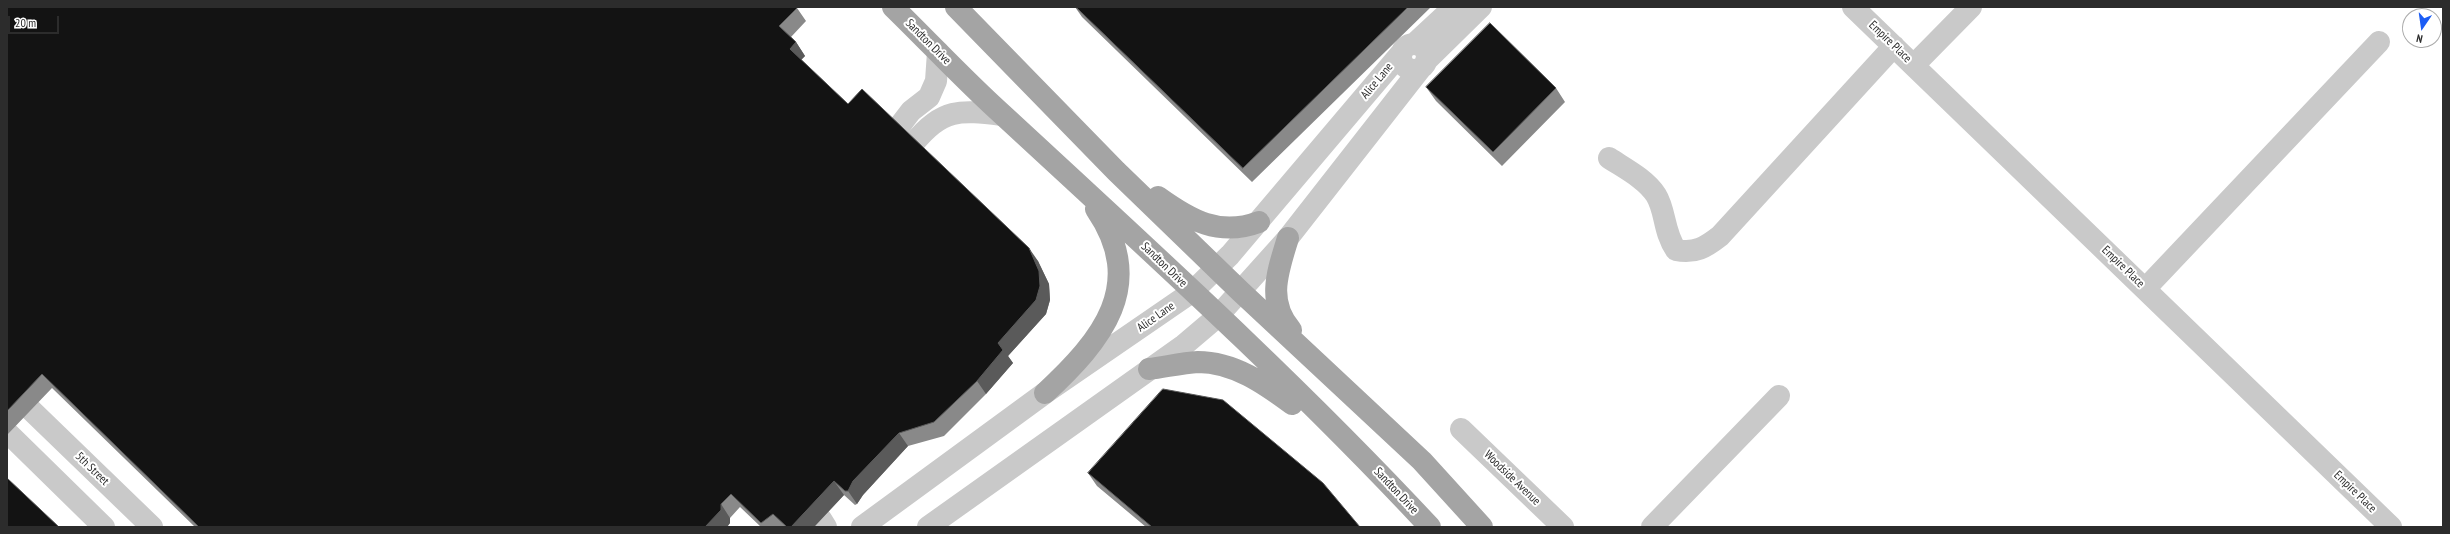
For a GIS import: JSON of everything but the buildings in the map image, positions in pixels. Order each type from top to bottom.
[{"type":"main road","name":"Sandton Drive","points":[[893,7],[1002,114],[1078,182],[1373,466],[1430,527]]},
{"type":"main road","points":[[956,7],[1116,171],[1240,291],[1422,461],[1482,527]]},
{"type":"main road","points":[[1116,171],[1193,220],[1208,226],[1233,228],[1259,222]]},
{"type":"main road","points":[[1045,393],[1075,366],[1105,324],[1115,304],[1120,278],[1119,261],[1113,239],[1101,216],[1078,182]]},
{"type":"main road","points":[[1288,238],[1275,281],[1278,307],[1283,321],[1317,362]]},
{"type":"main road","points":[[1149,369],[1198,362],[1221,365],[1243,373],[1270,388],[1373,466]]},
{"type":"street","points":[[928,527],[1184,345],[1217,316],[1288,238],[1416,56],[1454,7]]},
{"type":"street","points":[[1416,56],[1481,7]]},
{"type":"street","name":"Empire Place","points":[[1854,7],[2391,527]]},
{"type":"street","points":[[1914,65],[1971,7]]},
{"type":"street","points":[[2145,289],[2379,42]]},
{"type":"street","points":[[1609,158],[1645,183],[1656,195],[1668,238],[1676,250],[1686,252],[1704,248],[1720,236],[1894,46]]},
{"type":"street","points":[[898,128],[911,111],[929,98],[936,81],[938,52]]},
{"type":"street","name":"Alice Lane","points":[[862,527],[1045,393],[1192,292],[1218,269],[1259,222],[1416,56]]},
{"type":"street","points":[[914,143],[924,130],[943,116],[967,111],[1002,114]]},
{"type":"street","points":[[1652,527],[1779,396]]},
{"type":"street","name":"5th Street","points":[[31,410],[152,527]]},
{"type":"street","name":"Woodside Avenue","points":[[1461,429],[1564,527]]},
{"type":"street","points":[[8,433],[104,527]]}]
